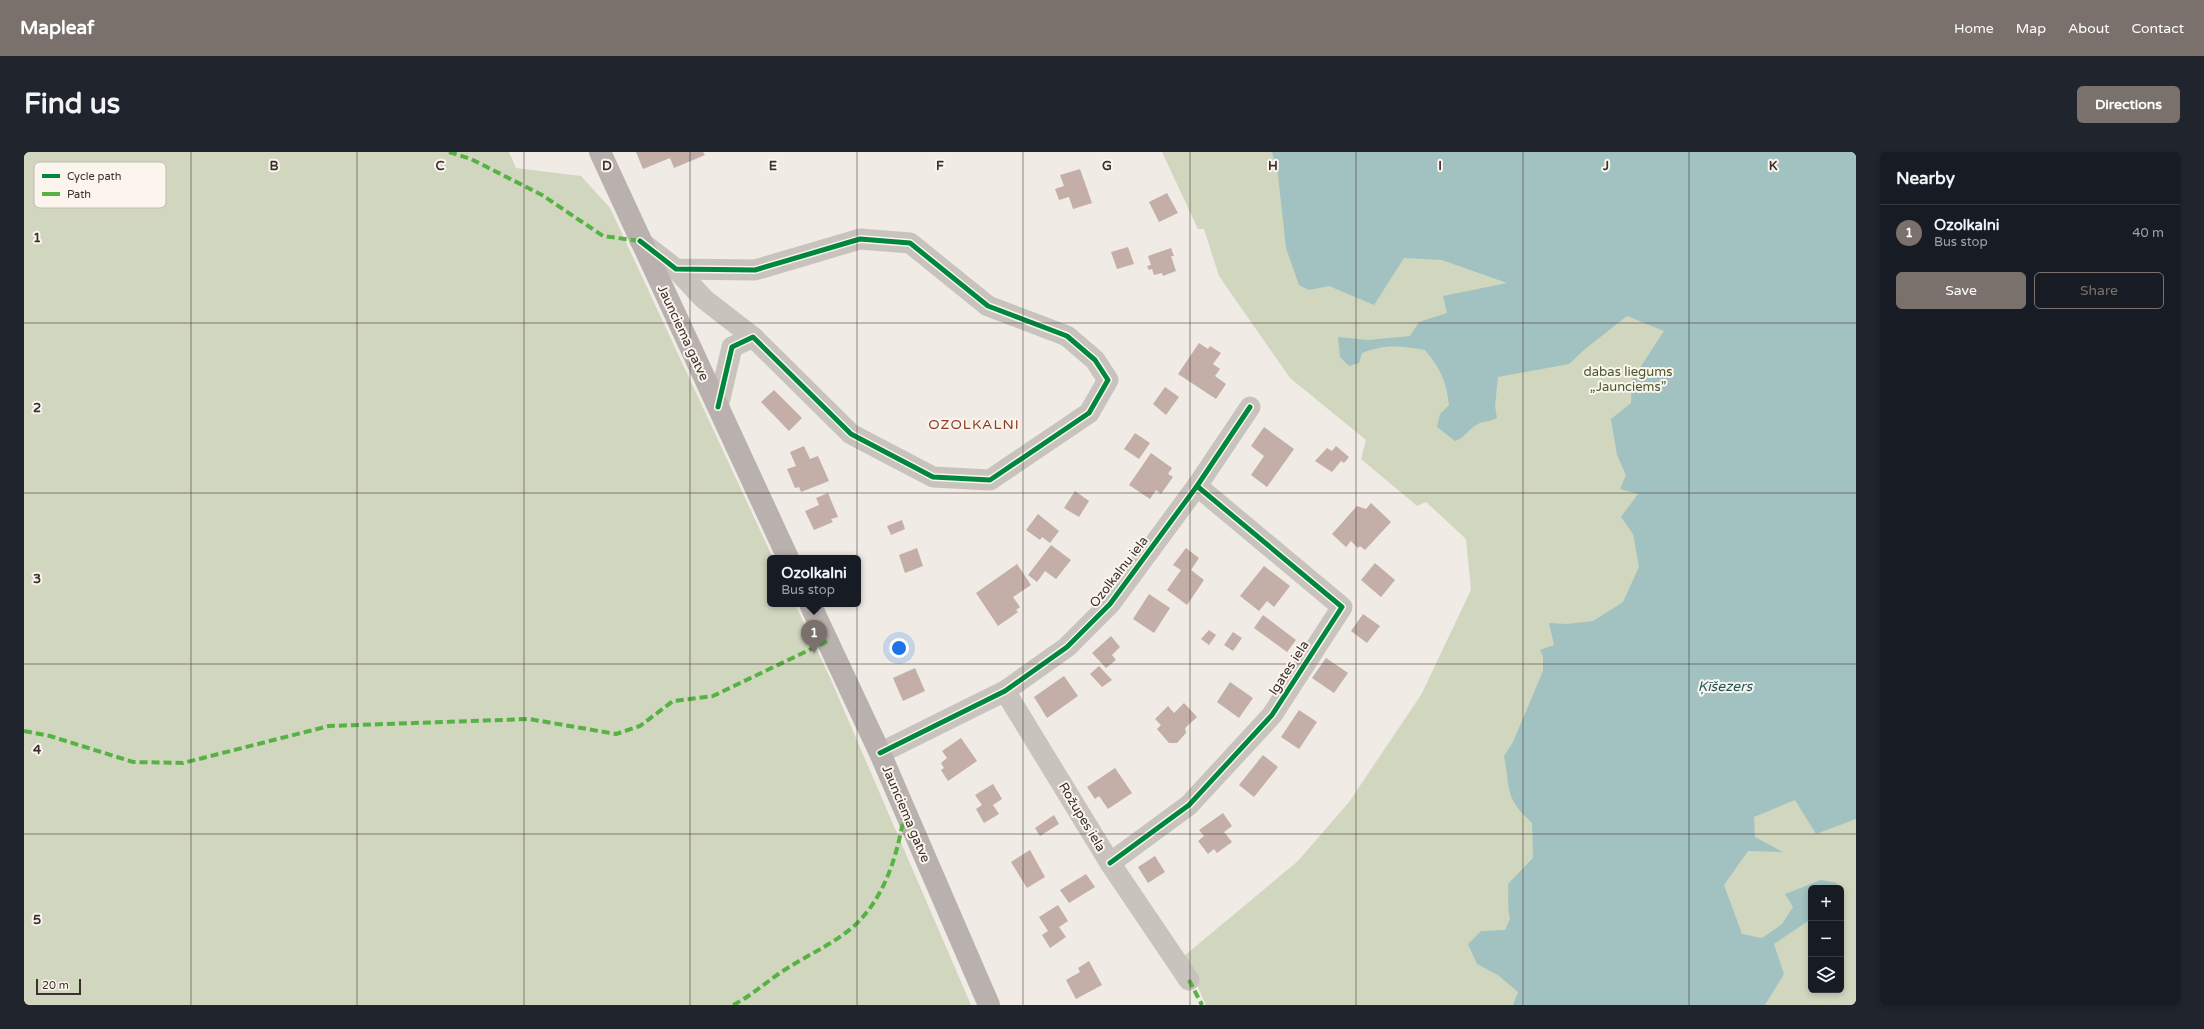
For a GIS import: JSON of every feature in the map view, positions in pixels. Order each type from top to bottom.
[{"type":"main road","name":"Jaunciema gatve","points":[[600,152],[787,555]]},
{"type":"main road","name":"Jaunciema gatve","points":[[811,607],[880,753],[988,1005]]},
{"type":"street","points":[[640,241],[676,269],[704,299],[753,337],[851,434],[933,477],[990,480],[1088,413],[1108,380],[1095,360],[1067,336],[988,306],[910,243],[860,239],[755,270],[676,269]]},
{"type":"street","points":[[718,407],[732,347],[753,337]]},
{"type":"street","name":"Ozolkalnu iela","points":[[880,753],[1005,691],[1067,647],[1110,604],[1197,486],[1250,407]]},
{"type":"street","name":"Igates iela","points":[[1110,863],[1189,805],[1272,715],[1342,607],[1197,486]]},
{"type":"street","name":"Rožupes iela","points":[[1005,691],[1110,863],[1189,980]]},
{"type":"green space","points":[[24,152],[509,152],[516,168],[581,176],[610,208],[772,555],[767,555],[767,607],[796,607],[831,680],[971,1005],[24,1005]]},
{"type":"green space","name":"Ķīšezers","points":[[1162,152],[1856,152],[1856,1005],[1206,1005],[1184,956],[1298,861],[1349,802],[1421,695],[1471,590],[1466,539],[1426,502],[1417,506],[1361,459],[1366,440],[1290,378],[1219,276],[1204,229],[1198,229]]},
{"type":"water","name":"Ķīšezers","points":[[1272,152],[1856,152],[1856,819],[1816,834],[1795,800],[1754,817],[1755,837],[1783,852],[1748,851],[1724,885],[1742,934],[1762,938],[1782,924],[1793,907],[1785,894],[1808,885],[1808,921],[1774,944],[1784,974],[1765,1005],[1513,1005],[1518,992],[1498,975],[1477,964],[1468,944],[1481,931],[1505,930],[1510,919],[1508,906],[1508,884],[1533,858],[1532,823],[1517,806],[1510,793],[1504,756],[1513,742],[1543,671],[1543,656],[1540,650],[1554,645],[1549,623],[1567,624],[1593,621],[1623,602],[1639,567],[1633,534],[1621,517],[1638,494],[1620,489],[1626,475],[1617,455],[1611,419],[1631,403],[1632,380],[1664,331],[1627,316],[1584,350],[1569,364],[1498,377],[1495,406],[1497,418],[1478,424],[1462,438],[1455,441],[1437,427],[1440,414],[1449,405],[1448,396],[1442,376],[1425,350],[1400,347],[1378,348],[1362,353],[1359,363],[1349,366],[1340,357],[1338,337],[1368,340],[1410,336],[1419,322],[1447,313],[1443,296],[1507,283],[1442,260],[1404,258],[1374,305],[1329,286],[1309,290],[1299,285],[1286,248],[1278,175]]},
{"type":"water","name":"Ķīšezers","points":[[1821,880],[1837,883],[1837,885],[1808,885]]},
{"type":"building","points":[[636,152],[703,152],[705,155],[674,168],[670,158],[643,169]]},
{"type":"building","points":[[1080,169],[1092,203],[1073,209],[1069,197],[1059,200],[1055,189],[1064,186],[1060,175]]},
{"type":"building","points":[[1167,193],[1178,213],[1159,222],[1149,202]]},
{"type":"building","points":[[1128,247],[1134,264],[1117,269],[1111,252]]},
{"type":"building","points":[[1171,248],[1174,256],[1171,256],[1176,271],[1163,276],[1162,273],[1154,275],[1152,269],[1149,270],[1147,266],[1151,265],[1148,256]]},
{"type":"building","points":[[1199,343],[1208,349],[1210,346],[1221,353],[1213,364],[1220,369],[1215,376],[1226,384],[1216,399],[1178,374]]},
{"type":"building","points":[[1165,387],[1179,397],[1166,415],[1153,404]]},
{"type":"building","points":[[774,390],[802,418],[789,431],[761,402]]},
{"type":"building","points":[[1264,427],[1294,449],[1267,487],[1251,475],[1264,456],[1251,446]]},
{"type":"building","points":[[1135,433],[1150,443],[1139,459],[1124,449]]},
{"type":"building","points":[[804,446],[810,459],[818,456],[829,481],[801,492],[799,487],[795,488],[787,469],[796,466],[790,452]]},
{"type":"building","points":[[1336,446],[1349,457],[1344,463],[1341,461],[1332,472],[1315,461],[1327,448],[1332,451]]},
{"type":"building","points":[[1151,453],[1172,468],[1168,474],[1173,477],[1161,494],[1156,490],[1150,499],[1129,485]]},
{"type":"building","points":[[1075,491],[1089,501],[1079,517],[1064,508]]},
{"type":"building","points":[[828,493],[838,517],[831,519],[833,522],[814,530],[805,511],[819,505],[816,498]]},
{"type":"building","points":[[1371,503],[1391,522],[1365,550],[1360,546],[1358,548],[1351,541],[1346,547],[1332,534],[1357,506],[1366,509]]},
{"type":"building","points":[[1038,514],[1059,531],[1050,543],[1042,537],[1040,540],[1026,530]]},
{"type":"building","points":[[902,520],[905,529],[891,535],[887,526]]},
{"type":"building","points":[[1051,545],[1071,560],[1056,579],[1045,571],[1037,582],[1028,575]]},
{"type":"building","points":[[917,548],[923,566],[905,573],[899,555]]},
{"type":"building","points":[[1186,548],[1199,558],[1191,570],[1204,580],[1187,605],[1167,590],[1181,570],[1173,565]]},
{"type":"building","points":[[1375,563],[1395,580],[1381,597],[1361,580]]},
{"type":"building","points":[[1017,564],[1031,585],[1013,597],[1020,607],[1016,610],[1018,612],[998,626],[976,593]]},
{"type":"building","points":[[1264,566],[1290,586],[1274,607],[1267,601],[1259,611],[1240,596]]},
{"type":"building","points":[[1149,594],[1170,608],[1154,633],[1133,619]]},
{"type":"building","points":[[1363,614],[1380,626],[1367,643],[1351,631]]},
{"type":"building","points":[[1263,615],[1296,640],[1287,652],[1254,628]]},
{"type":"building","points":[[1209,630],[1216,635],[1209,645],[1201,639]]},
{"type":"building","points":[[1233,632],[1242,638],[1233,651],[1224,645]]},
{"type":"building","points":[[1111,636],[1120,647],[1112,655],[1116,660],[1106,668],[1092,653]]},
{"type":"building","points":[[1326,658],[1348,673],[1334,693],[1312,678]]},
{"type":"building","points":[[1099,666],[1112,680],[1102,687],[1090,674]]},
{"type":"building","points":[[915,668],[925,691],[903,701],[893,678]]},
{"type":"building","points":[[1064,676],[1078,696],[1047,718],[1034,697]]},
{"type":"building","points":[[1230,682],[1253,698],[1239,718],[1217,702]]},
{"type":"building","points":[[1184,703],[1197,717],[1185,728],[1186,733],[1177,743],[1169,743],[1157,729],[1161,725],[1155,719],[1168,706],[1174,713]]},
{"type":"building","points":[[1299,710],[1317,722],[1299,749],[1281,737]]},
{"type":"building","points":[[961,738],[977,761],[948,781],[941,770],[944,768],[941,763],[947,758],[942,751]]},
{"type":"building","points":[[1263,755],[1278,767],[1254,797],[1239,785]]},
{"type":"building","points":[[1115,768],[1132,793],[1108,809],[1099,796],[1095,799],[1087,787]]},
{"type":"building","points":[[993,784],[1002,799],[993,805],[999,814],[984,823],[976,809],[982,805],[975,795]]},
{"type":"building","points":[[1223,813],[1232,826],[1224,832],[1232,842],[1217,853],[1214,849],[1208,854],[1198,841],[1204,836],[1199,830]]},
{"type":"building","points":[[1054,815],[1059,824],[1040,836],[1035,828]]},
{"type":"building","points":[[1030,850],[1045,877],[1027,888],[1011,862]]},
{"type":"building","points":[[1155,856],[1165,872],[1148,883],[1138,867]]},
{"type":"building","points":[[1086,874],[1095,887],[1069,903],[1060,890]]},
{"type":"building","points":[[1058,905],[1068,921],[1059,927],[1066,937],[1050,948],[1042,935],[1048,931],[1039,917]]},
{"type":"building","points":[[1089,961],[1102,985],[1076,999],[1066,980],[1080,972],[1078,968]]},
{"type":"marked path","points":[[449,152],[471,159],[542,195],[603,236],[640,241]]},
{"type":"marked path","points":[[24,731],[50,736],[133,762],[183,763],[329,726],[529,719],[616,734],[640,726],[673,701],[713,696],[828,641]]},
{"type":"marked path","points":[[733,1005],[783,971],[838,938],[853,927],[864,915],[874,902],[889,873],[899,842],[905,810]]},
{"type":"marked path","points":[[1189,980],[1202,1005]]},
{"type":"cycle path","points":[[640,241],[676,269],[755,270],[860,239],[910,243],[988,306],[1067,336],[1095,360],[1108,380],[1089,413],[990,480],[933,477],[851,434],[753,337],[732,347],[718,407]]},
{"type":"cycle path","points":[[880,753],[1005,691],[1067,647],[1110,604],[1197,486],[1250,407]]},
{"type":"cycle path","points":[[1110,863],[1189,805],[1272,715],[1342,607],[1197,486]]},
{"type":"place","name":"Ozolkalni","points":[[814,653]]},
{"type":"district","name":"OZOLKALNI","points":[[974,424]]},
{"type":"park label","name":"dabas liegums „Jaunciems”","points":[[1628,380]]}]
